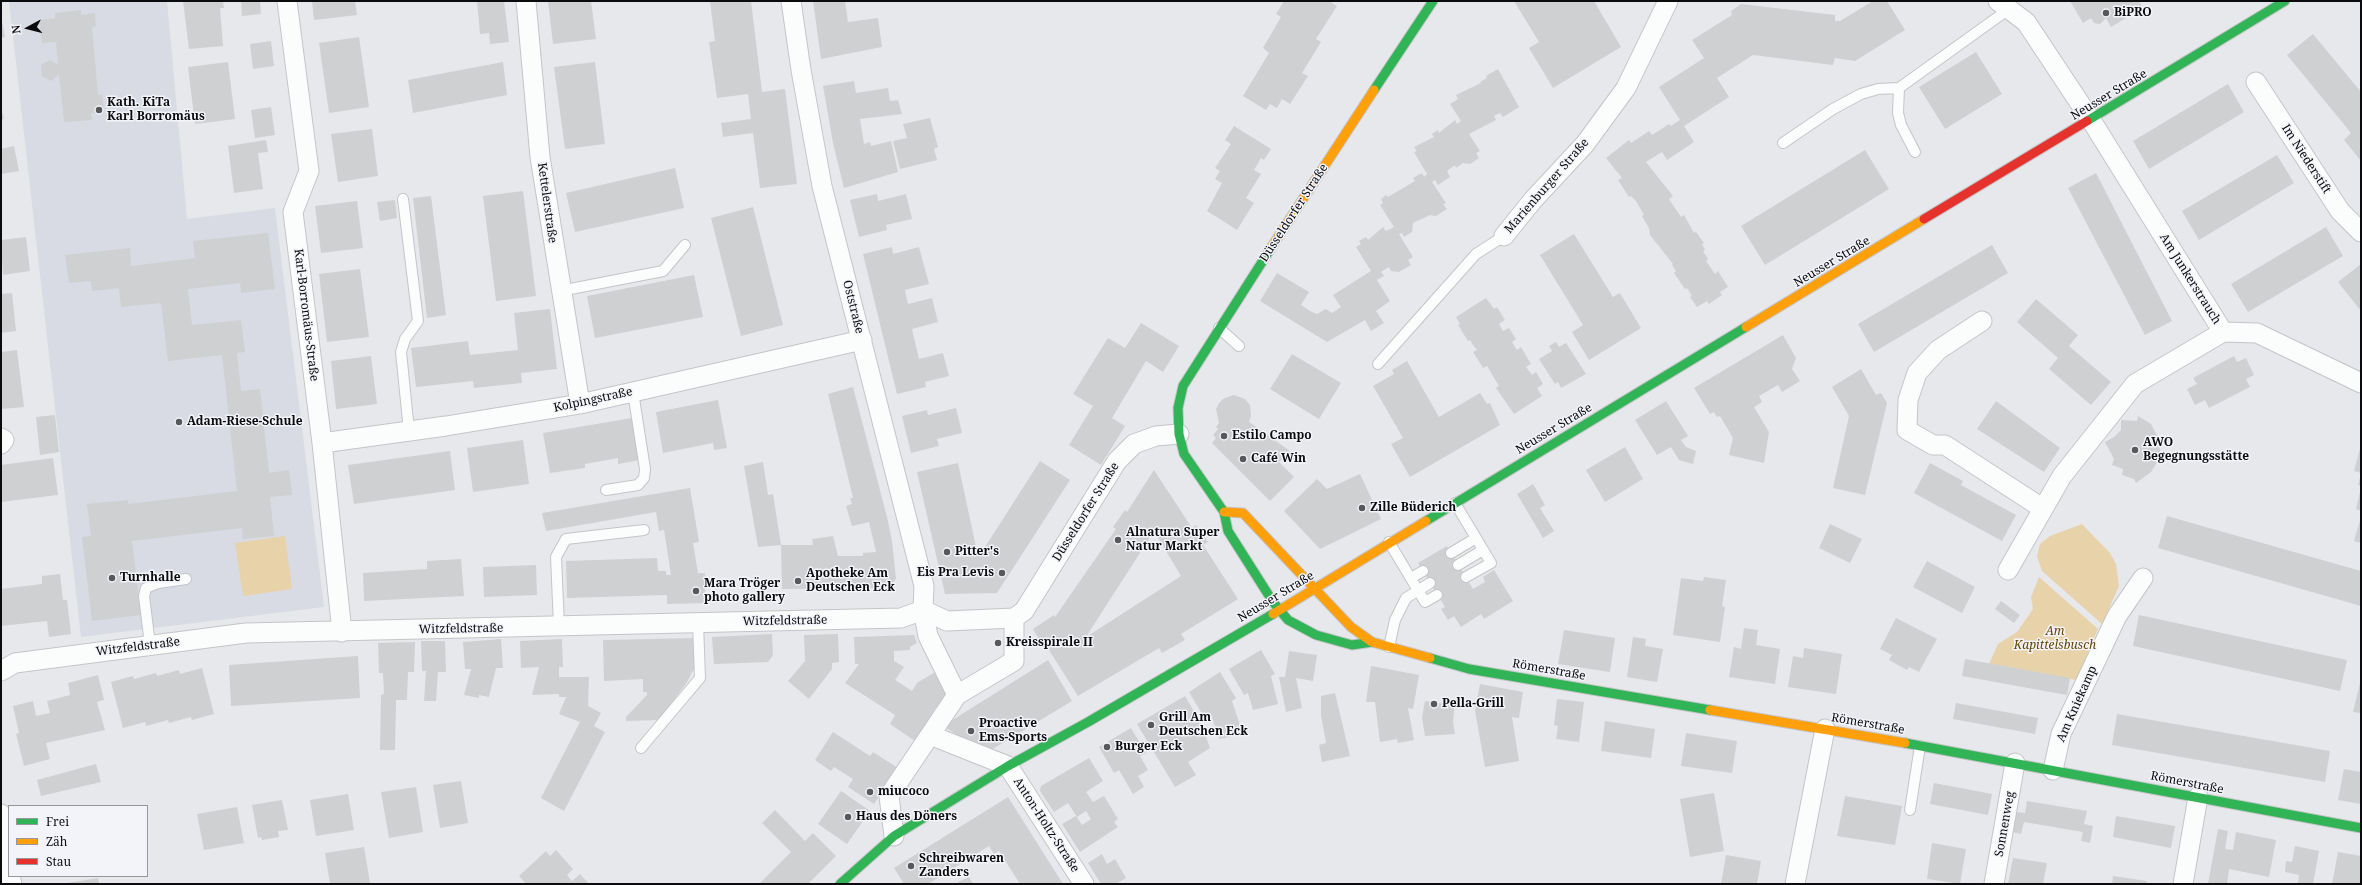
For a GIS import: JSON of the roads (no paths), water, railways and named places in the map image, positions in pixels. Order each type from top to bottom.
[{"type":"main road","name":"Düsseldorfer Straße","points":[[1279,610],[1228,531],[1224,512],[1184,454],[1179,434],[1178,408],[1183,386],[1218,328],[1433,1]]},
{"type":"main road","name":"Neusser Straße","points":[[840,884],[894,836],[1008,766],[1088,722],[1279,610],[2091,120],[2285,1]]},
{"type":"main road","points":[[1224,512],[1243,513],[1314,588]]},
{"type":"main road","name":"Römerstraße","points":[[1314,588],[1351,627],[1372,642],[1469,669],[1825,729],[2361,828]]},
{"type":"main road","name":"Römerstraße","points":[[1279,610],[1288,620],[1316,635],[1352,645],[1372,642]]},
{"type":"street","name":"Karl-Borromäus-Straße","points":[[287,1],[309,171],[293,212],[322,443],[342,632]]},
{"type":"street","name":"Kettelerstraße","points":[[526,1],[540,157],[560,291],[580,404]]},
{"type":"street","name":"Oststraße","points":[[791,1],[801,70],[822,186],[924,586],[923,610]]},
{"type":"street","name":"Marienburger Straße","points":[[1504,236],[1533,200],[1585,144],[1626,88],[1668,1]]},
{"type":"street","points":[[2003,5],[2026,22],[2091,120]]},
{"type":"street","name":"Im Niederstift","points":[[2256,82],[2340,211],[2361,232]]},
{"type":"street","name":"Am Junkerstrauch","points":[[2091,120],[2223,332],[2257,333],[2361,383]]},
{"type":"street","points":[[1982,321],[1938,350],[1917,373],[1908,400],[1907,430],[1933,445],[1945,445],[2042,508]]},
{"type":"street","points":[[2008,570],[2042,508],[2062,476],[2135,384],[2223,332]]},
{"type":"street","name":"Kolpingstraße","points":[[322,443],[580,404],[862,340]]},
{"type":"street","name":"Düsseldorfer Straße","points":[[1014,618],[1024,611],[1117,461],[1134,444],[1156,436],[1179,434]]},
{"type":"street","points":[[1,438],[4,440],[1,444]]},
{"type":"street","name":"Am Kniekamp","points":[[2053,770],[2061,734],[2117,616],[2143,578]]},
{"type":"street","points":[[894,836],[889,796],[930,735],[958,695],[1014,661],[1014,618],[947,621],[923,610]]},
{"type":"street","points":[[923,610],[928,636],[958,695]]},
{"type":"street","name":"Witzfeldstraße","points":[[1,671],[15,663],[246,633],[901,618],[923,610]]},
{"type":"street","points":[[1795,884],[1825,729]]},
{"type":"street","points":[[930,735],[1008,766]]},
{"type":"street","name":"Sonnenweg","points":[[1994,884],[2015,763]]},
{"type":"street","name":"Anton-Holtz-Straße","points":[[1008,766],[1084,884]]},
{"type":"street","points":[[2183,884],[2198,797]]},
{"type":"street","points":[[1,814],[8,860]]},
{"type":"lane","points":[[1783,143],[1833,108],[1861,94],[1878,89],[1899,88],[2003,5]]},
{"type":"lane","points":[[1899,88],[1898,113],[1901,125],[1915,152]]},
{"type":"lane","points":[[403,199],[418,321],[405,339],[401,352],[409,431]]},
{"type":"lane","name":"Marienburger Straße","points":[[1378,364],[1476,254],[1504,236]]},
{"type":"lane","points":[[560,291],[663,271],[685,245]]},
{"type":"lane","points":[[1218,328],[1239,346]]},
{"type":"lane","points":[[606,490],[638,485],[644,478],[645,468],[633,392]]},
{"type":"lane","points":[[1455,503],[1491,562],[1466,577]]},
{"type":"lane","points":[[559,626],[556,557],[566,538],[644,530]]},
{"type":"lane","points":[[1451,553],[1476,538]]},
{"type":"lane","points":[[1390,542],[1425,602],[1438,595]]},
{"type":"lane","points":[[1458,565],[1483,550]]},
{"type":"lane","points":[[1411,578],[1423,571]]},
{"type":"lane","points":[[150,645],[144,596],[146,588],[158,583],[186,579]]},
{"type":"lane","points":[[1389,647],[1395,620],[1406,598],[1430,583]]},
{"type":"lane","points":[[641,748],[700,678],[698,623]]},
{"type":"lane","points":[[1910,810],[1920,746]]},
{"type":"place","name":"BiPRO","points":[[2106,13]]},
{"type":"place","name":"Kath. KiTa Karl Borromäus","points":[[99,110]]},
{"type":"place","name":"Adam-Riese-Schule","points":[[179,422]]},
{"type":"place","name":"Estilo Campo","points":[[1224,436]]},
{"type":"place","name":"AWO Begegnungsstätte","points":[[2135,450]]},
{"type":"place","name":"Café Win","points":[[1243,459]]},
{"type":"place","name":"Zille Büderich","points":[[1362,508]]},
{"type":"place","name":"Alnatura Super Natur Markt","points":[[1118,540]]},
{"type":"place","name":"Pitter's","points":[[947,552]]},
{"type":"place","name":"Eis Pra Levis","points":[[1002,573]]},
{"type":"place","name":"Turnhalle","points":[[112,578]]},
{"type":"place","name":"Apotheke Am Deutschen Eck","points":[[798,581]]},
{"type":"place","name":"Mara Tröger photo gallery","points":[[696,591]]},
{"type":"place","name":"Kreisspirale II","points":[[998,643]]},
{"type":"place","name":"Pella-Grill","points":[[1434,704]]},
{"type":"place","name":"Grill Am Deutschen Eck","points":[[1151,725]]},
{"type":"place","name":"Proactive Ems-Sports","points":[[971,731]]},
{"type":"place","name":"Burger Eck","points":[[1107,747]]},
{"type":"place","name":"miucoco","points":[[870,792]]},
{"type":"place","name":"Haus des Döners","points":[[848,817]]},
{"type":"place","name":"Schreibwaren Zanders","points":[[911,866]]},
{"type":"park label","name":"Am Kapittelsbusch","points":[[2055,639]]}]
